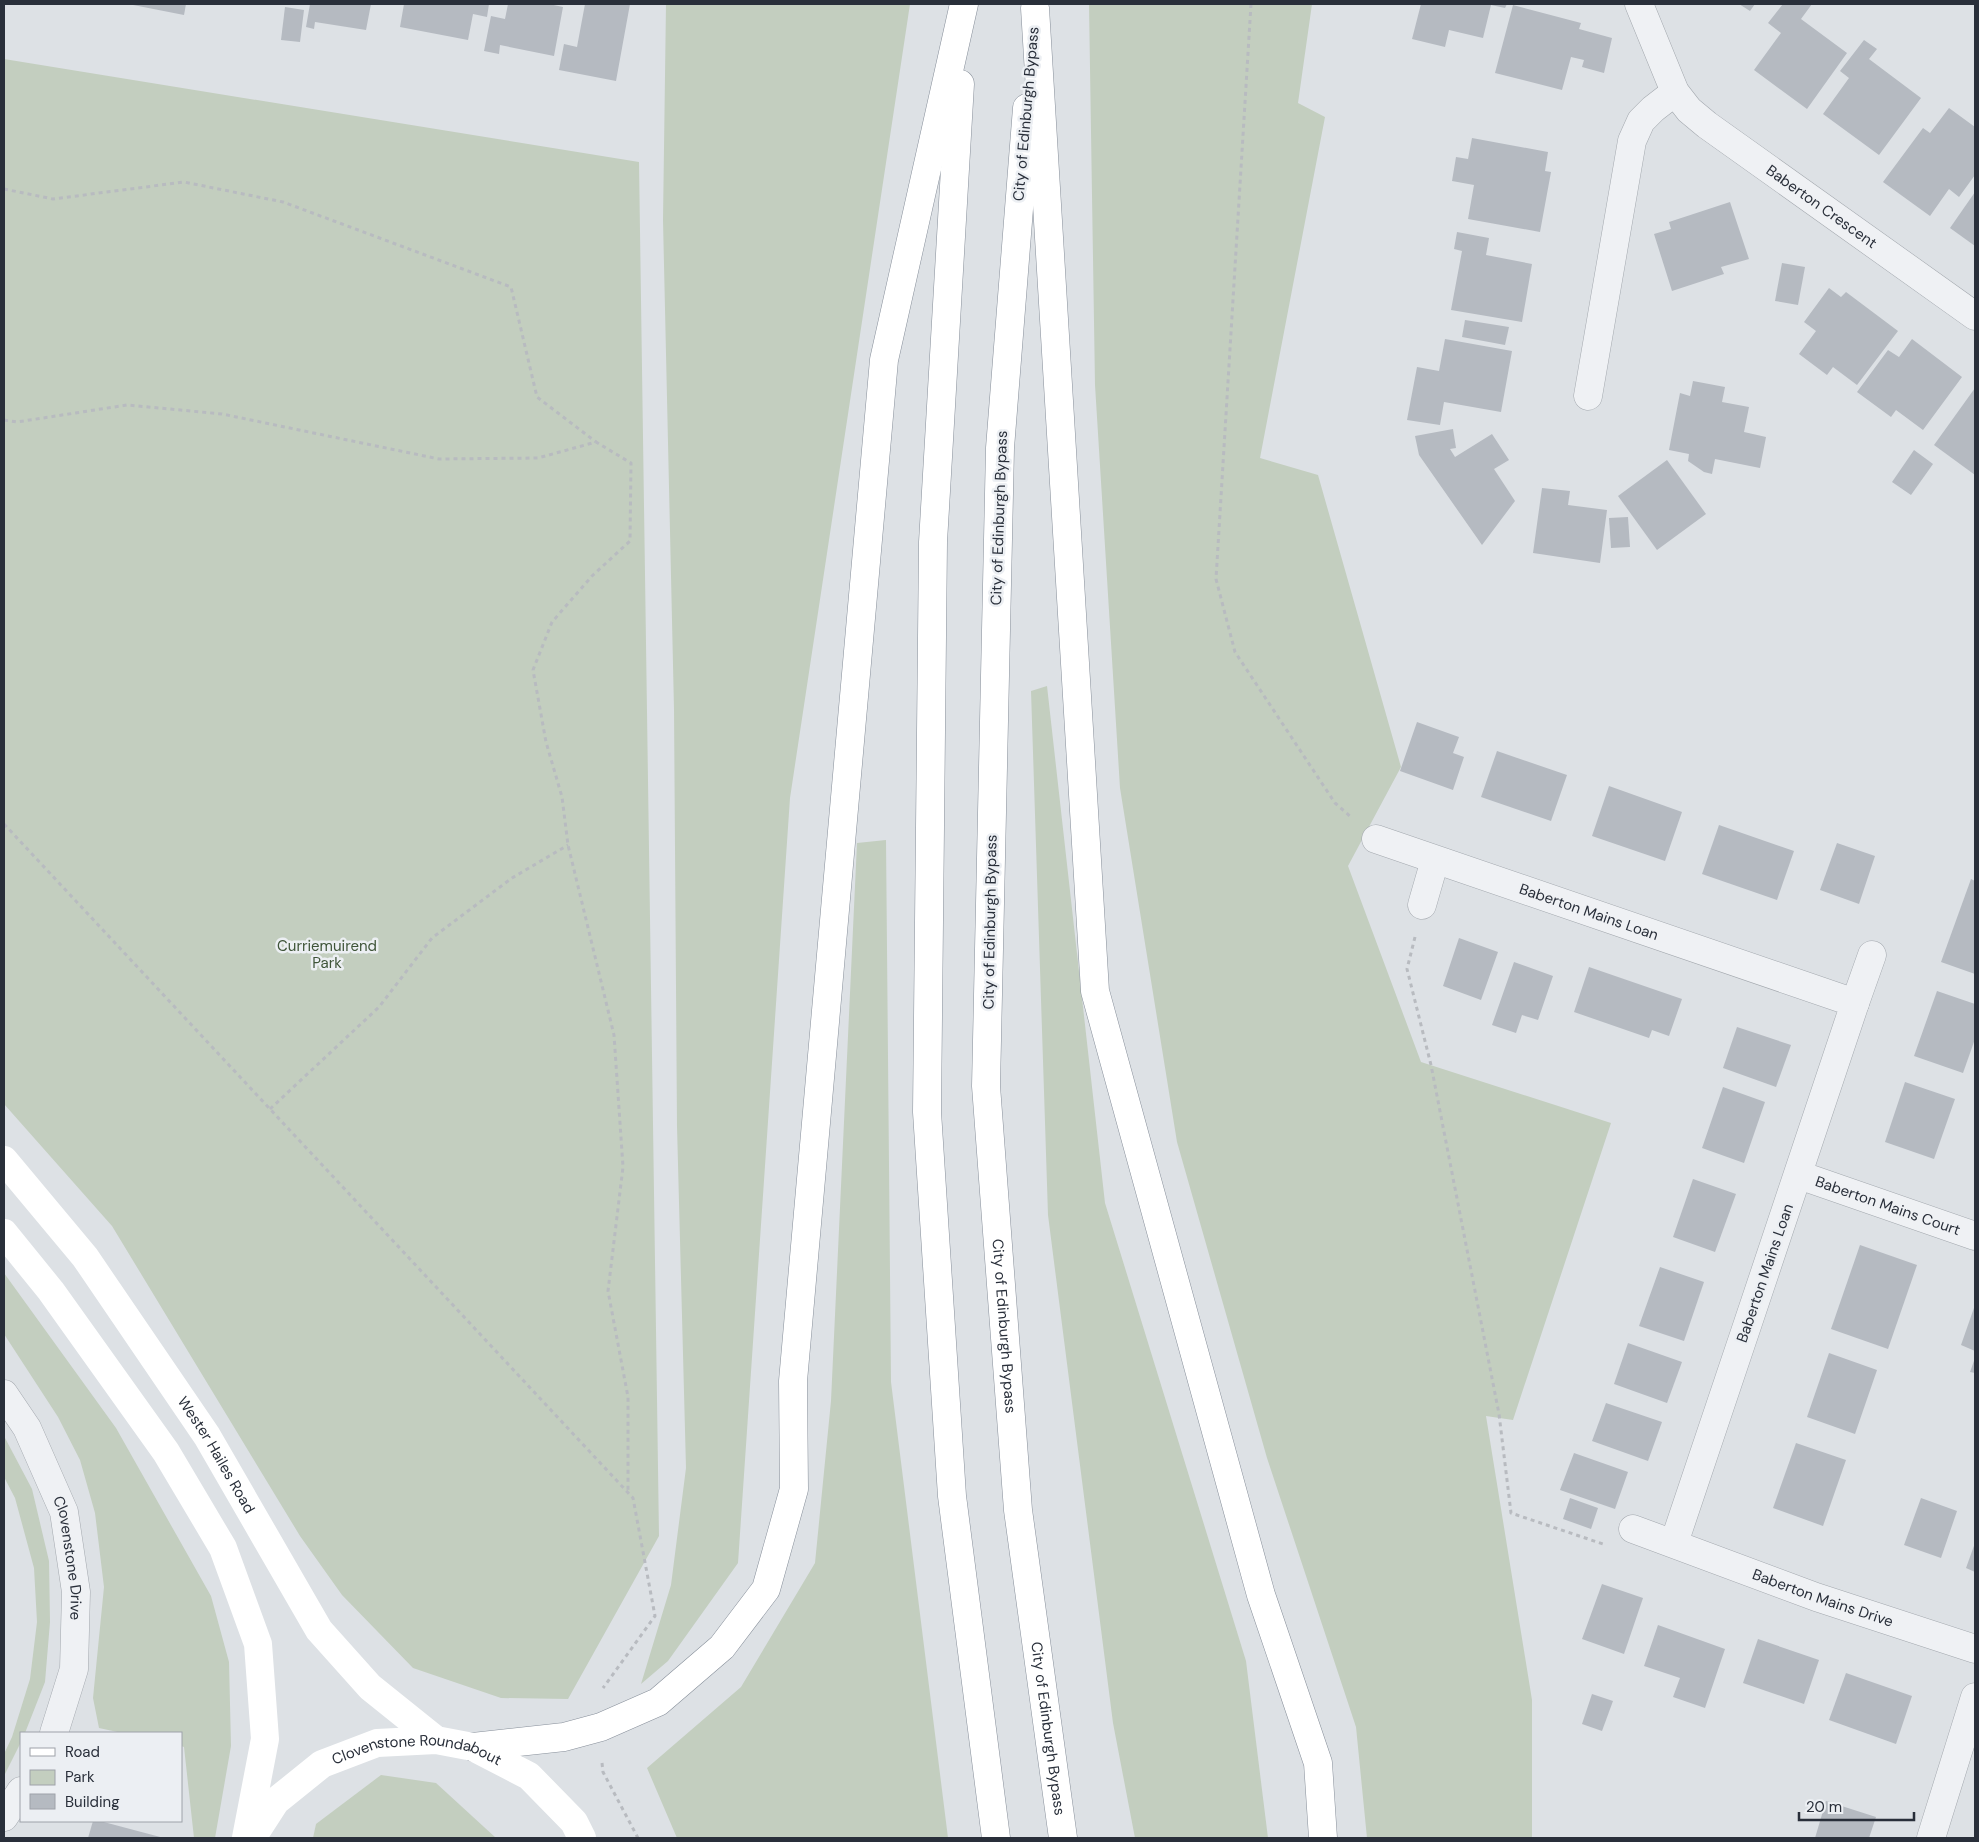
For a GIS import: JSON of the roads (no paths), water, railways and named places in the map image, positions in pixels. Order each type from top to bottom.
[{"type":"main road","points":[[473,1747],[564,1738],[601,1727],[658,1702],[722,1647],[766,1589],[794,1489],[793,1380],[884,360],[964,4]]},
{"type":"main road","points":[[964,4],[933,542],[926,1112],[952,1496],[996,1838]]},
{"type":"main road","points":[[1035,6],[1095,991],[1261,1595],[1318,1763],[1322,1838]]},
{"type":"main road","name":"City of Edinburgh Bypass","points":[[1035,6],[1000,448],[986,1086],[1018,1510],[1063,1838]]},
{"type":"main road","name":"Wester Hailes Road","points":[[4,1160],[85,1258],[207,1436],[319,1630],[370,1687],[436,1740]]},
{"type":"main road","points":[[4,1234],[51,1291],[160,1444],[222,1548],[258,1644],[265,1739],[246,1838]]},
{"type":"main road","name":"Clovenstone Roundabout","points":[[252,1838],[276,1801],[322,1764],[377,1743],[436,1740],[473,1747],[529,1776],[574,1822],[582,1838]]},
{"type":"street","name":"Baberton Crescent","points":[[1639,4],[1675,92],[1689,110],[1706,125],[1975,316]]},
{"type":"street","points":[[1588,396],[1632,141],[1641,121],[1652,109],[1675,92]]},
{"type":"street","name":"Baberton Mains Loan","points":[[1376,840],[1855,1003]]},
{"type":"street","points":[[1422,905],[1435,860]]},
{"type":"street","name":"Baberton Mains Loan","points":[[1674,1543],[1872,955]]},
{"type":"street","name":"Baberton Mains Court","points":[[1799,1175],[1975,1236]]},
{"type":"street","name":"Clovenstone Drive","points":[[4,1394],[27,1428],[64,1512],[76,1592],[74,1669],[54,1732]]},
{"type":"street","name":"Baberton Mains Drive","points":[[1633,1529],[1816,1597],[1975,1649]]},
{"type":"street","points":[[1931,1838],[1975,1698]]},
{"type":"street","points":[[4,1817],[20,1793]]},
{"type":"park label","name":"Curriemuirend Park","points":[[327,954]]}]
